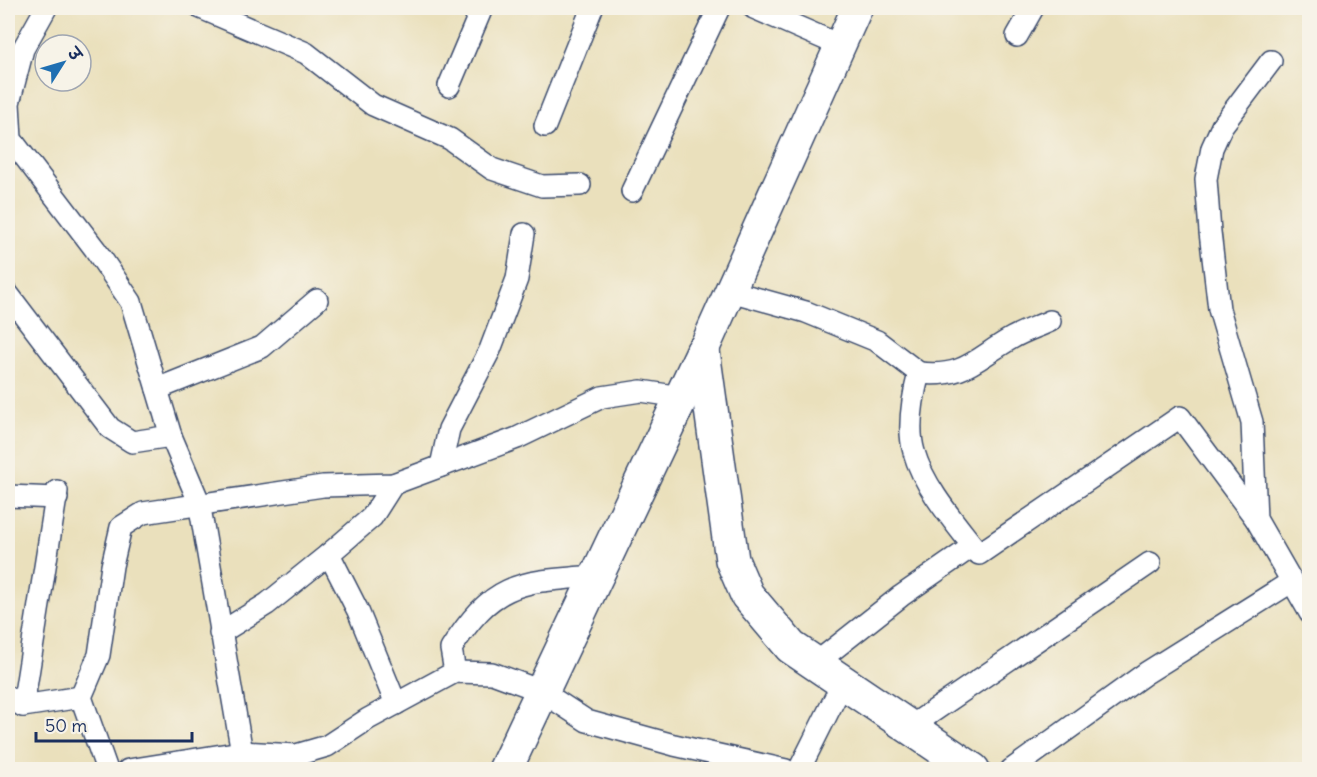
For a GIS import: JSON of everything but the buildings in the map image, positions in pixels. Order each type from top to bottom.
[{"type":"main road","points":[[505,770],[703,351],[857,8]]},
{"type":"main road","points":[[703,351],[732,560],[747,595],[791,647],[973,770]]},
{"type":"main road","points":[[663,435],[683,433],[718,451]]},
{"type":"street","points":[[46,8],[23,49],[8,103],[11,139],[95,249],[131,302],[171,436],[199,502],[243,761]]},
{"type":"street","points":[[201,8],[306,53],[374,105],[450,139],[492,169],[542,186],[580,185]]},
{"type":"street","points":[[449,86],[482,8]]},
{"type":"street","points":[[545,126],[592,8]]},
{"type":"street","points":[[632,191],[719,8]]},
{"type":"street","points":[[754,8],[839,45]]},
{"type":"street","points":[[1017,36],[1033,8]]},
{"type":"street","points":[[1256,519],[1252,422],[1219,309],[1206,179],[1212,148],[1222,126],[1272,61]]},
{"type":"street","points":[[441,466],[449,429],[490,350],[517,279],[524,234]]},
{"type":"street","points":[[730,291],[806,312],[876,341],[920,373],[941,375],[961,370],[1012,338],[1050,321]]},
{"type":"street","points":[[8,294],[110,428],[132,442],[171,436]]},
{"type":"street","points":[[157,389],[262,347],[317,300]]},
{"type":"street","points":[[920,373],[911,400],[914,451],[937,498],[979,554],[1180,417],[1256,519],[1310,613]]},
{"type":"street","points":[[107,770],[81,697],[99,655],[112,566],[121,527],[142,513],[199,502],[323,486],[393,484],[517,438],[602,397],[641,391],[681,397]]},
{"type":"street","points":[[220,633],[267,603],[372,517],[393,484]]},
{"type":"street","points":[[8,496],[57,495],[15,701],[81,697]]},
{"type":"street","points":[[816,663],[901,596],[973,546]]},
{"type":"street","points":[[329,554],[358,611],[396,704]]},
{"type":"street","points":[[910,727],[1150,563]]},
{"type":"street","points":[[454,672],[451,649],[485,604],[509,590],[532,581],[596,576]]},
{"type":"street","points":[[1011,770],[1146,673],[1291,582]]},
{"type":"street","points":[[129,770],[296,755],[327,746],[454,672],[492,673],[541,691],[587,721],[674,745],[786,770]]},
{"type":"street","points":[[799,770],[843,682]]}]
